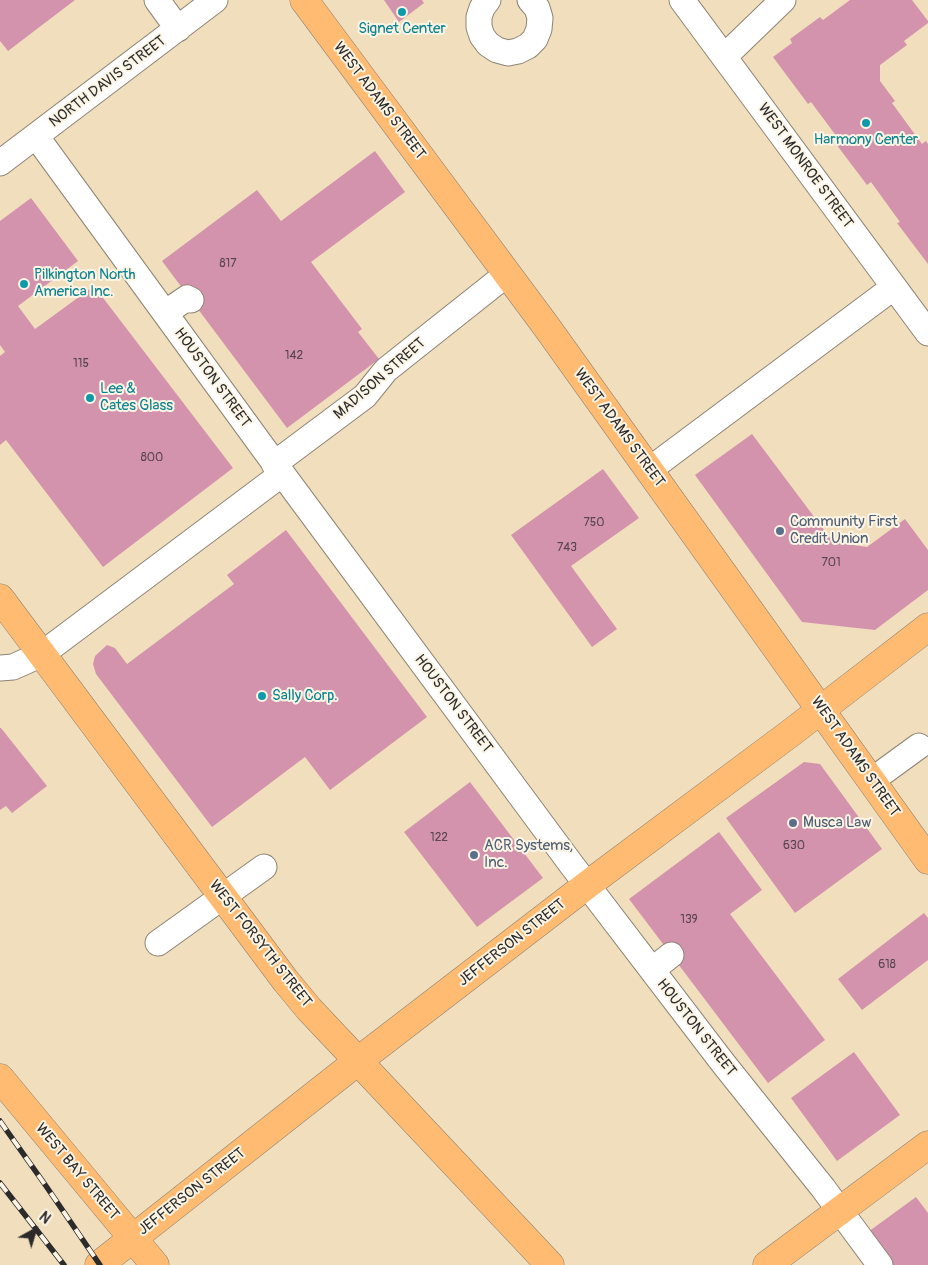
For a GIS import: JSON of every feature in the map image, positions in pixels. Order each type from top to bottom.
[{"type":"main road","name":"WEST ADAMS STREET","points":[[304,0],[507,274],[928,860]]},
{"type":"main road","name":"WEST FORSYTH STREET","points":[[0,598],[309,1009],[550,1265]]},
{"type":"main road","name":"JEFFERSON STREET","points":[[99,1265],[358,1061],[928,627]]},
{"type":"main road","name":"WEST BAY STREET","points":[[0,1078],[155,1265]]},
{"type":"main road","points":[[767,1265],[928,1145]]},
{"type":"street","points":[[157,0],[178,29]]},
{"type":"street","name":"NORTH DAVIS STREET","points":[[0,163],[215,0]]},
{"type":"street","points":[[488,0],[482,8],[479,17],[479,27],[482,36],[488,44],[497,50],[508,53],[528,46],[535,39],[539,29],[540,18],[532,0]]},
{"type":"street","name":"WEST MONROE STREET","points":[[682,0],[928,333]]},
{"type":"street","points":[[724,57],[783,0]]},
{"type":"street","name":"HOUSTON STREET","points":[[36,136],[278,469],[587,885],[880,1265]]},
{"type":"street","name":"MADISON STREET","points":[[0,668],[13,667],[42,654],[278,469],[365,396],[386,370],[507,274]]},
{"type":"street","points":[[649,470],[894,287]]},
{"type":"street","points":[[165,313],[187,298],[191,300]]},
{"type":"street","points":[[872,781],[919,746]]},
{"type":"street","points":[[158,944],[264,868]]},
{"type":"street","points":[[652,970],[672,955]]},
{"type":"building","points":[[0,0],[75,0],[8,51],[0,41]]},
{"type":"building","name":"Signet Center","points":[[384,0],[422,0],[424,3],[399,22]]},
{"type":"building","name":"Harmony Center","points":[[850,0],[912,0],[928,21],[928,23],[904,41],[907,45],[880,65],[880,81],[895,101],[892,103],[922,144],[926,141],[928,144],[928,264],[897,223],[900,222],[871,182],[867,185],[836,144],[840,141],[811,102],[808,104],[773,57],[792,43],[790,39],[820,17],[823,20]]},
{"type":"building","points":[[375,151],[405,192],[311,262],[362,329],[358,332],[379,359],[287,428],[162,261],[257,190],[281,221]]},
{"type":"building","name":"Lee & Cates Glass","points":[[31,198],[78,261],[18,306],[35,329],[94,286],[233,468],[103,567],[6,440],[0,445],[0,356],[5,352],[0,345],[0,221]]},
{"type":"building","name":"Community First Credit Union","points":[[752,434],[833,542],[867,547],[905,519],[928,550],[928,590],[875,630],[802,622],[695,475]]},
{"type":"building","points":[[603,469],[639,518],[571,566],[617,629],[592,647],[511,535]]},
{"type":"building","name":"Sally Corp.","points":[[286,530],[427,717],[330,790],[305,757],[212,827],[96,674],[93,664],[95,656],[107,645],[115,648],[127,664],[234,584],[227,575]]},
{"type":"building","points":[[0,728],[47,786],[12,813],[6,806],[0,810]]},
{"type":"building","points":[[804,762],[820,764],[882,849],[795,913],[726,818]]},
{"type":"building","name":"ACR Systems, Inc.","points":[[470,782],[543,878],[477,927],[404,832]]},
{"type":"building","points":[[719,832],[762,890],[730,914],[825,1040],[768,1083],[629,899]]},
{"type":"building","points":[[924,913],[928,918],[928,960],[862,1010],[838,979]]},
{"type":"building","points":[[854,1052],[900,1115],[837,1161],[791,1098]]},
{"type":"building","points":[[916,1197],[928,1213],[928,1265],[893,1265],[868,1232]]},
{"type":"railway","points":[[0,1121],[100,1265]]},
{"type":"railway","points":[[0,1183],[64,1265]]},
{"type":"place","name":"Signet Center","points":[[402,12]]},
{"type":"place","name":"Harmony Center","points":[[866,123]]},
{"type":"place","name":"Pilkington North America Inc.","points":[[24,284]]},
{"type":"place","name":"Lee & Cates Glass","points":[[90,398]]},
{"type":"place","name":"Community First Credit Union","points":[[780,531]]},
{"type":"place","name":"Sally Corp.","points":[[262,696]]},
{"type":"place","name":"Musca Law","points":[[793,823]]},
{"type":"place","name":"ACR Systems, Inc.","points":[[474,855]]}]
